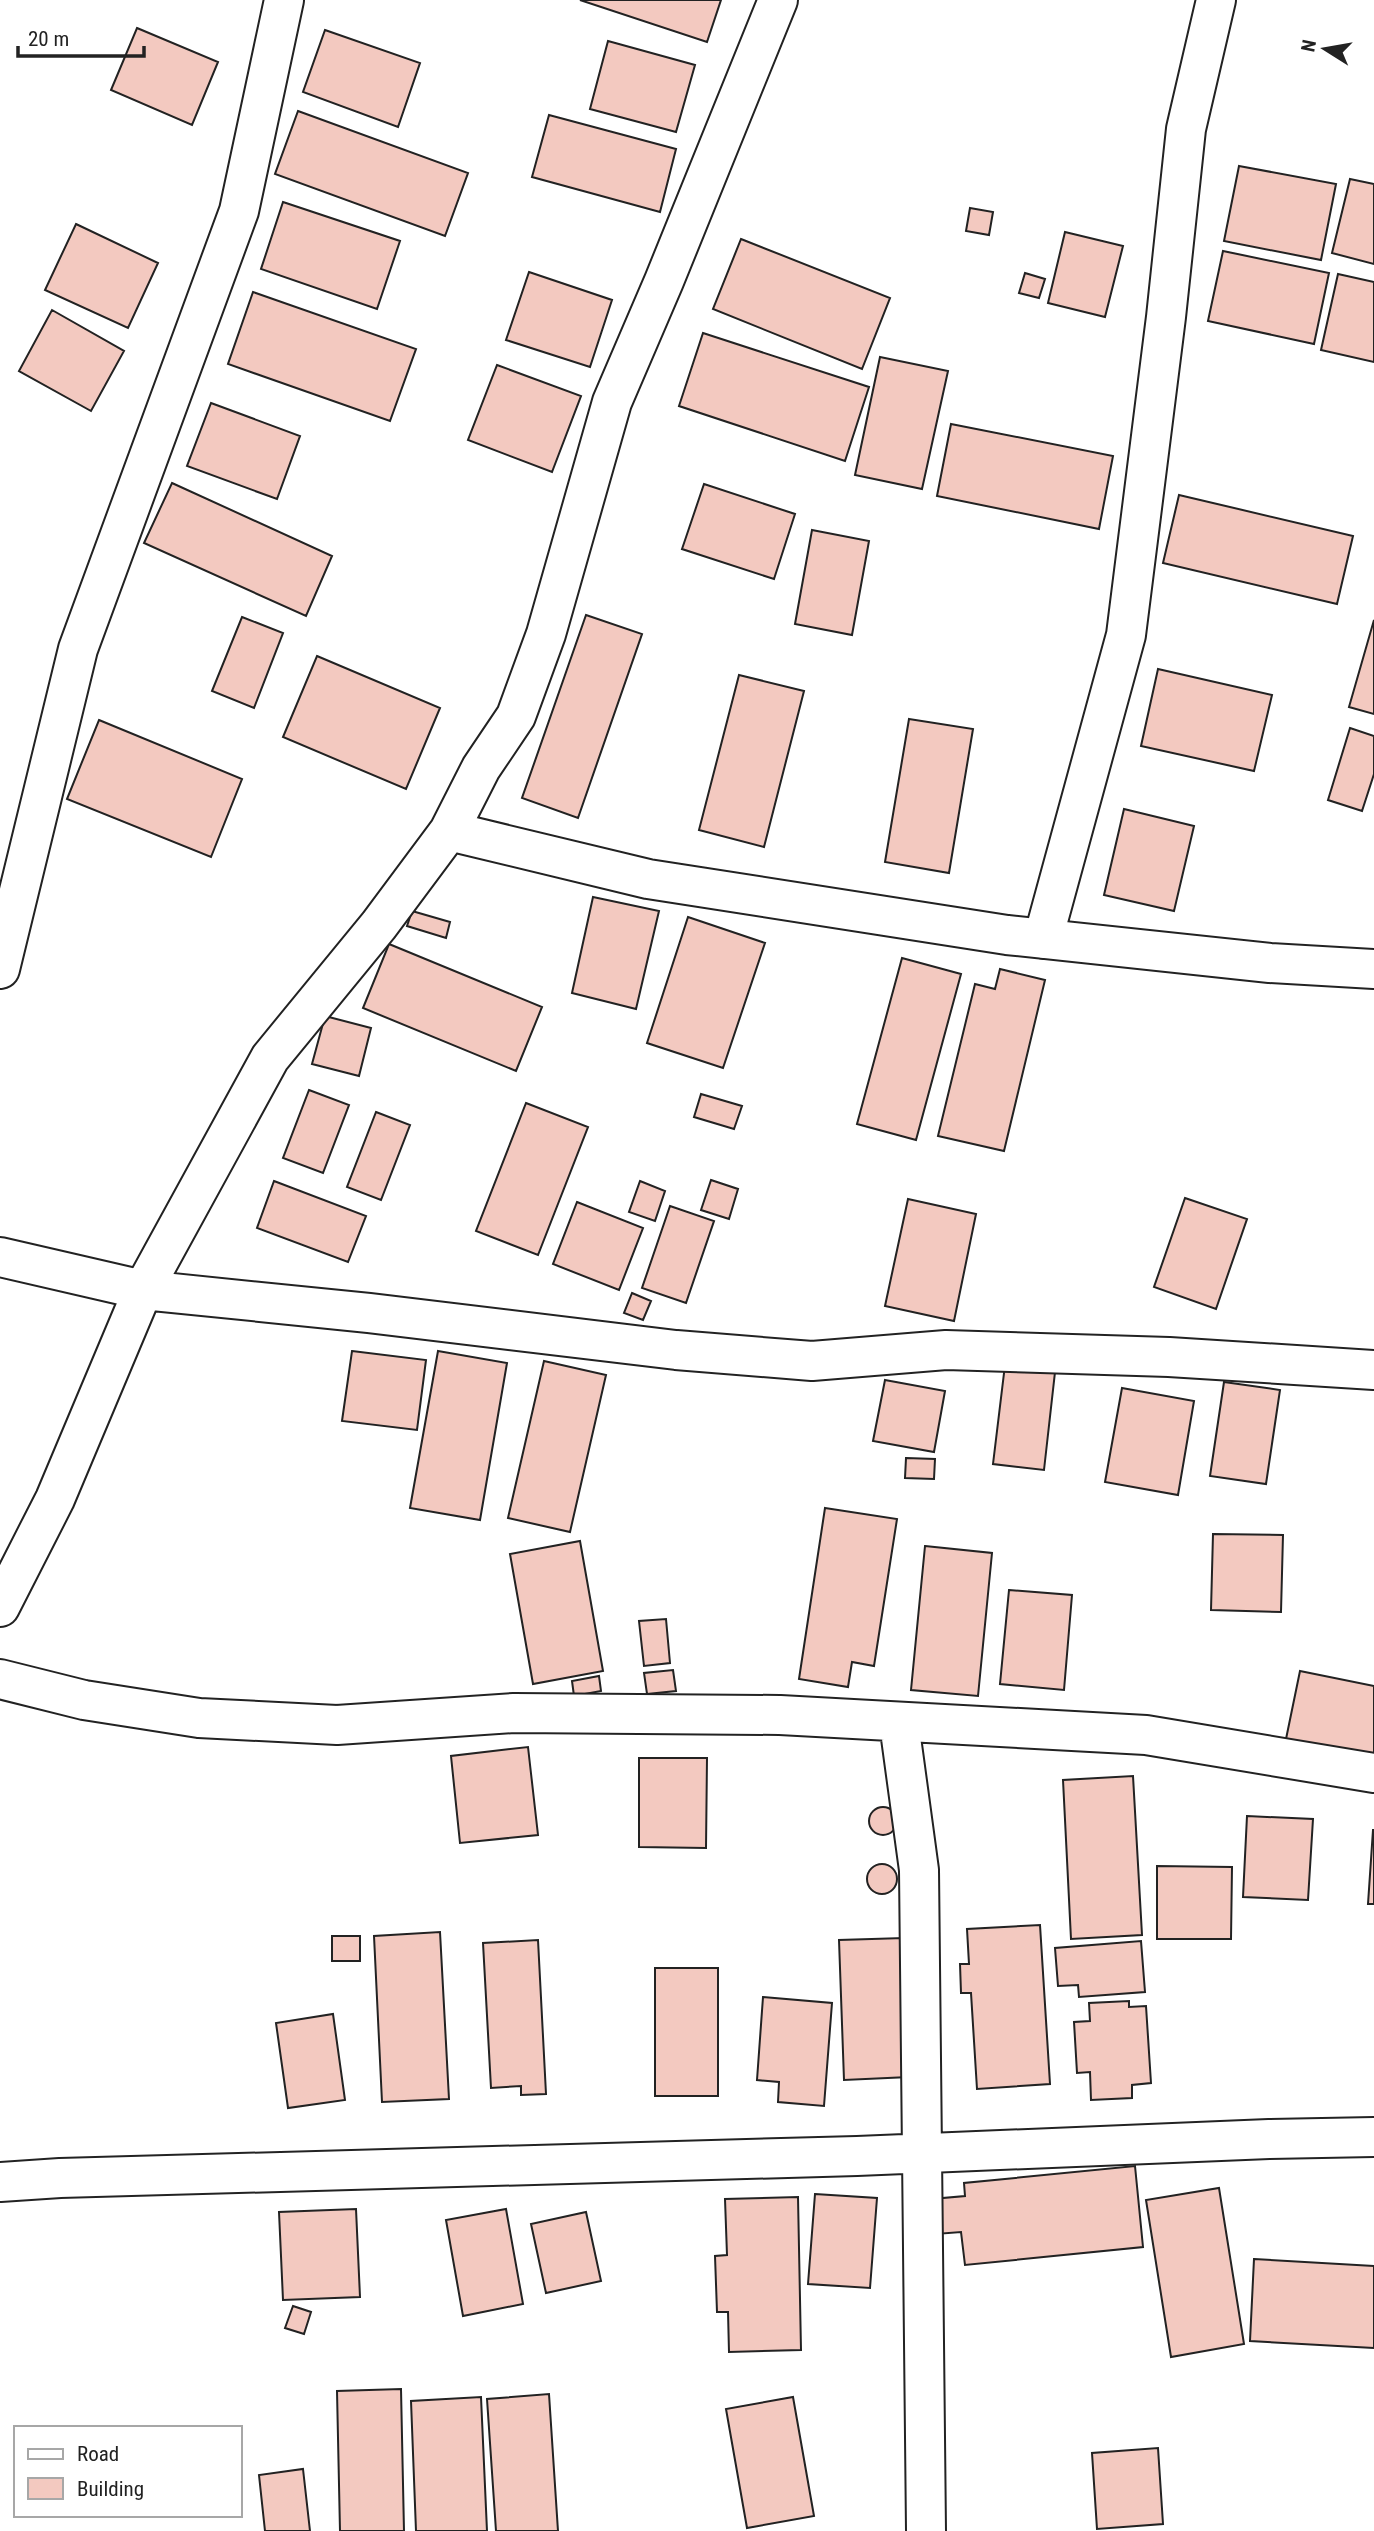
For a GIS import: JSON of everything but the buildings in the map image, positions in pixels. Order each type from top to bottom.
[{"type":"street","points":[[0,969],[78,649],[239,211],[284,0]]},
{"type":"street","points":[[0,1607],[55,1499],[143,1290],[270,1058],[379,925],[449,831],[481,768],[516,716],[546,634],[611,402],[664,281],[778,0]]},
{"type":"street","points":[[1043,939],[1126,635],[1166,317],[1186,129],[1216,0]]},
{"type":"street","points":[[449,831],[648,879],[1043,939],[1270,963],[1374,969]]},
{"type":"street","points":[[0,1257],[143,1290],[369,1313],[676,1350],[812,1361],[946,1350],[1169,1357],[1374,1370]]},
{"type":"street","points":[[0,1679],[84,1700],[199,1718],[337,1725],[514,1713],[780,1715],[1146,1735],[1374,1773]]},
{"type":"street","points":[[899,1723],[919,1870],[926,2531]]},
{"type":"street","points":[[0,2182],[1374,2137]]}]
